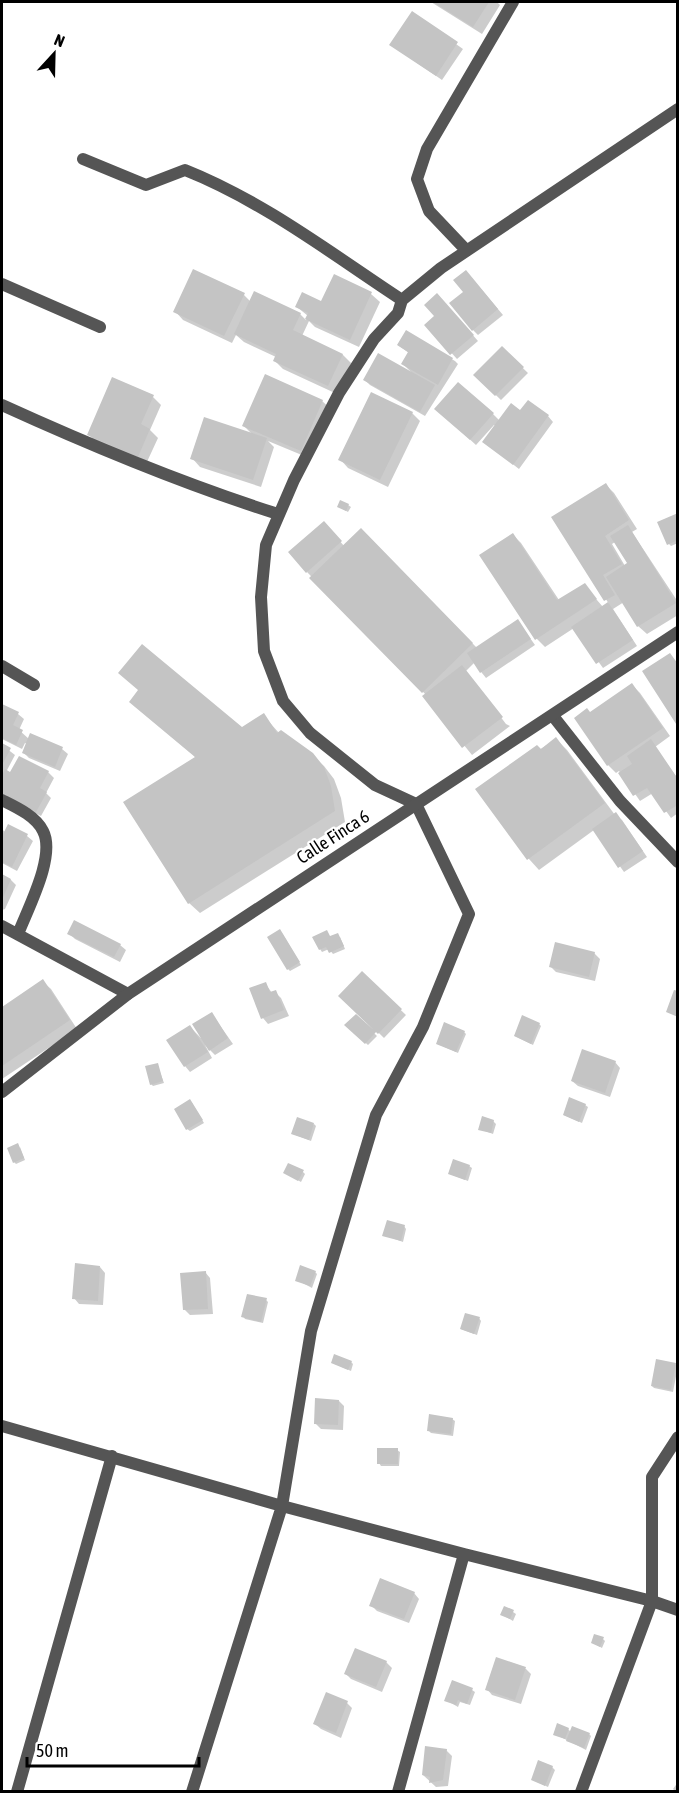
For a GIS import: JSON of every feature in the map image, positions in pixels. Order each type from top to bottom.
[{"type":"street","points":[[466,250],[429,211],[417,179],[427,149],[513,2]]},
{"type":"street","points":[[192,1791],[282,1506],[311,1331],[376,1115],[423,1027],[470,914],[416,804],[375,785],[310,733],[283,701],[264,651],[261,597],[266,545],[278,514],[339,393],[374,339],[398,313],[402,300],[466,250],[678,109]]},
{"type":"street","points":[[83,159],[146,185],[185,170],[216,182],[251,200],[402,300]]},
{"type":"street","points":[[2,284],[100,327]]},
{"type":"street","points":[[2,405],[91,445],[225,497],[278,514]]},
{"type":"street","name":"Calle Finca 6","points":[[2,1092],[128,994],[678,632]]},
{"type":"street","points":[[2,666],[34,685]]},
{"type":"street","points":[[553,716],[620,801],[678,862]]},
{"type":"street","points":[[2,800],[32,818],[42,829],[47,843],[46,859],[18,934]]},
{"type":"street","points":[[2,926],[128,994]]},
{"type":"street","points":[[2,1426],[282,1506],[652,1601],[678,1610]]},
{"type":"street","points":[[581,1791],[652,1601],[652,1477],[678,1437]]},
{"type":"street","points":[[17,1791],[112,1456]]},
{"type":"street","points":[[398,1791],[464,1554]]},
{"type":"building","points":[[433,2],[489,2],[473,27]]},
{"type":"building","points":[[412,11],[458,42],[436,76],[389,45]]},
{"type":"building","points":[[193,269],[245,293],[224,336],[173,312]]},
{"type":"building","points":[[466,270],[498,309],[472,331],[449,303],[463,292],[453,280]]},
{"type":"building","points":[[334,274],[372,292],[350,340],[305,319],[308,313],[295,307],[302,292],[321,301]]},
{"type":"building","points":[[254,291],[301,313],[293,330],[343,354],[328,386],[273,361],[276,354],[234,334]]},
{"type":"building","points":[[437,293],[474,335],[450,355],[424,325],[434,316],[424,305]]},
{"type":"building","points":[[406,330],[453,358],[438,385],[401,364],[408,352],[397,345]]},
{"type":"building","points":[[502,346],[524,367],[495,396],[473,375]]},
{"type":"building","points":[[378,353],[435,385],[420,412],[363,380]]},
{"type":"building","points":[[265,374],[323,400],[301,451],[242,426]]},
{"type":"building","points":[[112,377],[154,395],[141,424],[150,429],[138,457],[87,435]]},
{"type":"building","points":[[458,382],[494,413],[470,440],[434,409]]},
{"type":"building","points":[[371,392],[413,412],[380,480],[338,460]]},
{"type":"building","points":[[528,400],[549,415],[513,465],[482,442],[511,403],[520,410]]},
{"type":"building","points":[[204,417],[267,438],[253,480],[190,459]]},
{"type":"building","points":[[606,483],[629,520],[605,536],[622,564],[603,575],[615,595],[604,601],[551,517]]},
{"type":"building","points":[[340,500],[349,504],[346,511],[337,507]]},
{"type":"building","points":[[678,513],[678,540],[667,545],[657,522]]},
{"type":"building","points":[[324,521],[342,541],[306,573],[288,552]]},
{"type":"building","points":[[628,525],[676,603],[637,627],[606,577],[627,563],[610,536]]},
{"type":"building","points":[[361,528],[473,643],[422,693],[309,578]]},
{"type":"building","points":[[513,533],[557,600],[585,583],[597,599],[535,640],[479,555]]},
{"type":"building","points":[[608,602],[633,640],[596,664],[571,627]]},
{"type":"building","points":[[518,619],[531,639],[480,673],[467,653]]},
{"type":"building","points":[[142,644],[242,727],[264,713],[277,733],[281,730],[313,753],[324,767],[331,786],[335,811],[188,904],[123,802],[195,757],[129,702],[138,690],[118,673]]},
{"type":"building","points":[[670,653],[678,664],[678,727],[642,671]]},
{"type":"building","points":[[462,665],[503,717],[462,748],[422,696]]},
{"type":"building","points":[[632,683],[663,728],[607,766],[574,718],[587,708],[590,712]]},
{"type":"building","points":[[2,704],[19,712],[13,725],[23,730],[16,745],[2,738]]},
{"type":"building","points":[[30,733],[63,747],[55,767],[22,753]]},
{"type":"building","points":[[556,737],[605,803],[527,860],[475,789],[537,745],[541,749]]},
{"type":"building","points":[[651,739],[678,779],[678,805],[664,813],[647,788],[633,796],[618,773],[632,764],[627,756]]},
{"type":"building","points":[[2,743],[11,748],[2,765]]},
{"type":"building","points":[[19,756],[49,771],[40,788],[47,792],[36,812],[2,794],[2,775],[5,769],[10,772]]},
{"type":"building","points":[[616,812],[643,851],[618,868],[592,829]]},
{"type":"building","points":[[8,824],[28,834],[12,867],[2,862],[2,836]]},
{"type":"building","points":[[2,874],[11,879],[2,900]]},
{"type":"building","points":[[74,920],[121,944],[114,957],[67,934]]},
{"type":"building","points":[[280,929],[300,962],[287,970],[267,937]]},
{"type":"building","points":[[327,930],[330,936],[338,933],[344,946],[329,953],[326,947],[319,950],[312,937]]},
{"type":"building","points":[[555,942],[595,952],[589,977],[549,967]]},
{"type":"building","points":[[362,971],[402,1009],[378,1034],[338,996]]},
{"type":"building","points":[[43,979],[70,1020],[2,1066],[2,1007]]},
{"type":"building","points":[[266,982],[270,992],[276,990],[284,1010],[261,1019],[249,988]]},
{"type":"building","points":[[674,990],[678,991],[678,1017],[666,1012]]},
{"type":"building","points":[[212,1012],[228,1038],[209,1051],[192,1024]]},
{"type":"building","points":[[356,1014],[376,1032],[365,1044],[344,1025]]},
{"type":"building","points":[[522,1015],[540,1023],[531,1044],[514,1036]]},
{"type":"building","points":[[444,1022],[465,1031],[456,1052],[436,1044]]},
{"type":"building","points":[[190,1025],[208,1052],[184,1067],[166,1040]]},
{"type":"building","points":[[582,1049],[616,1061],[605,1093],[571,1081]]},
{"type":"building","points":[[158,1063],[163,1081],[150,1085],[145,1066]]},
{"type":"building","points":[[569,1097],[586,1104],[579,1122],[563,1115]]},
{"type":"building","points":[[190,1099],[203,1120],[186,1130],[174,1109]]},
{"type":"building","points":[[482,1116],[494,1120],[491,1133],[478,1130]]},
{"type":"building","points":[[297,1117],[314,1123],[309,1140],[291,1134]]},
{"type":"building","points":[[18,1143],[24,1158],[13,1163],[7,1148]]},
{"type":"building","points":[[453,1159],[470,1165],[465,1180],[448,1174]]},
{"type":"building","points":[[288,1163],[304,1170],[298,1181],[283,1173]]},
{"type":"building","points":[[387,1220],[405,1225],[401,1241],[382,1236]]},
{"type":"building","points":[[75,1263],[100,1266],[98,1301],[72,1299]]},
{"type":"building","points":[[300,1265],[316,1271],[310,1286],[295,1281]]},
{"type":"building","points":[[206,1271],[208,1309],[183,1310],[180,1273]]},
{"type":"building","points":[[247,1294],[267,1298],[261,1322],[241,1317]]},
{"type":"building","points":[[465,1313],[480,1317],[474,1334],[460,1329]]},
{"type":"building","points":[[334,1354],[352,1361],[348,1370],[331,1363]]},
{"type":"building","points":[[656,1359],[676,1363],[671,1390],[651,1386]]},
{"type":"building","points":[[315,1398],[339,1400],[338,1425],[314,1424]]},
{"type":"building","points":[[429,1414],[453,1418],[451,1434],[427,1431]]},
{"type":"building","points":[[377,1448],[398,1448],[398,1464],[377,1464]]},
{"type":"building","points":[[380,1578],[415,1592],[404,1619],[369,1606]]},
{"type":"building","points":[[504,1606],[514,1610],[510,1619],[500,1615]]},
{"type":"building","points":[[594,1634],[604,1637],[600,1647],[591,1643]]},
{"type":"building","points":[[355,1648],[387,1661],[376,1687],[344,1674]]},
{"type":"building","points":[[496,1657],[526,1667],[515,1700],[485,1690]]},
{"type":"building","points":[[452,1680],[473,1688],[467,1704],[458,1700],[456,1705],[444,1701]]},
{"type":"building","points":[[326,1692],[348,1701],[336,1733],[313,1724]]},
{"type":"building","points":[[557,1723],[569,1728],[565,1739],[553,1735]]},
{"type":"building","points":[[572,1726],[590,1733],[584,1748],[566,1741]]},
{"type":"building","points":[[425,1746],[447,1749],[443,1780],[429,1783],[430,1777],[422,1775]]},
{"type":"building","points":[[538,1760],[553,1766],[545,1786],[531,1780]]}]
